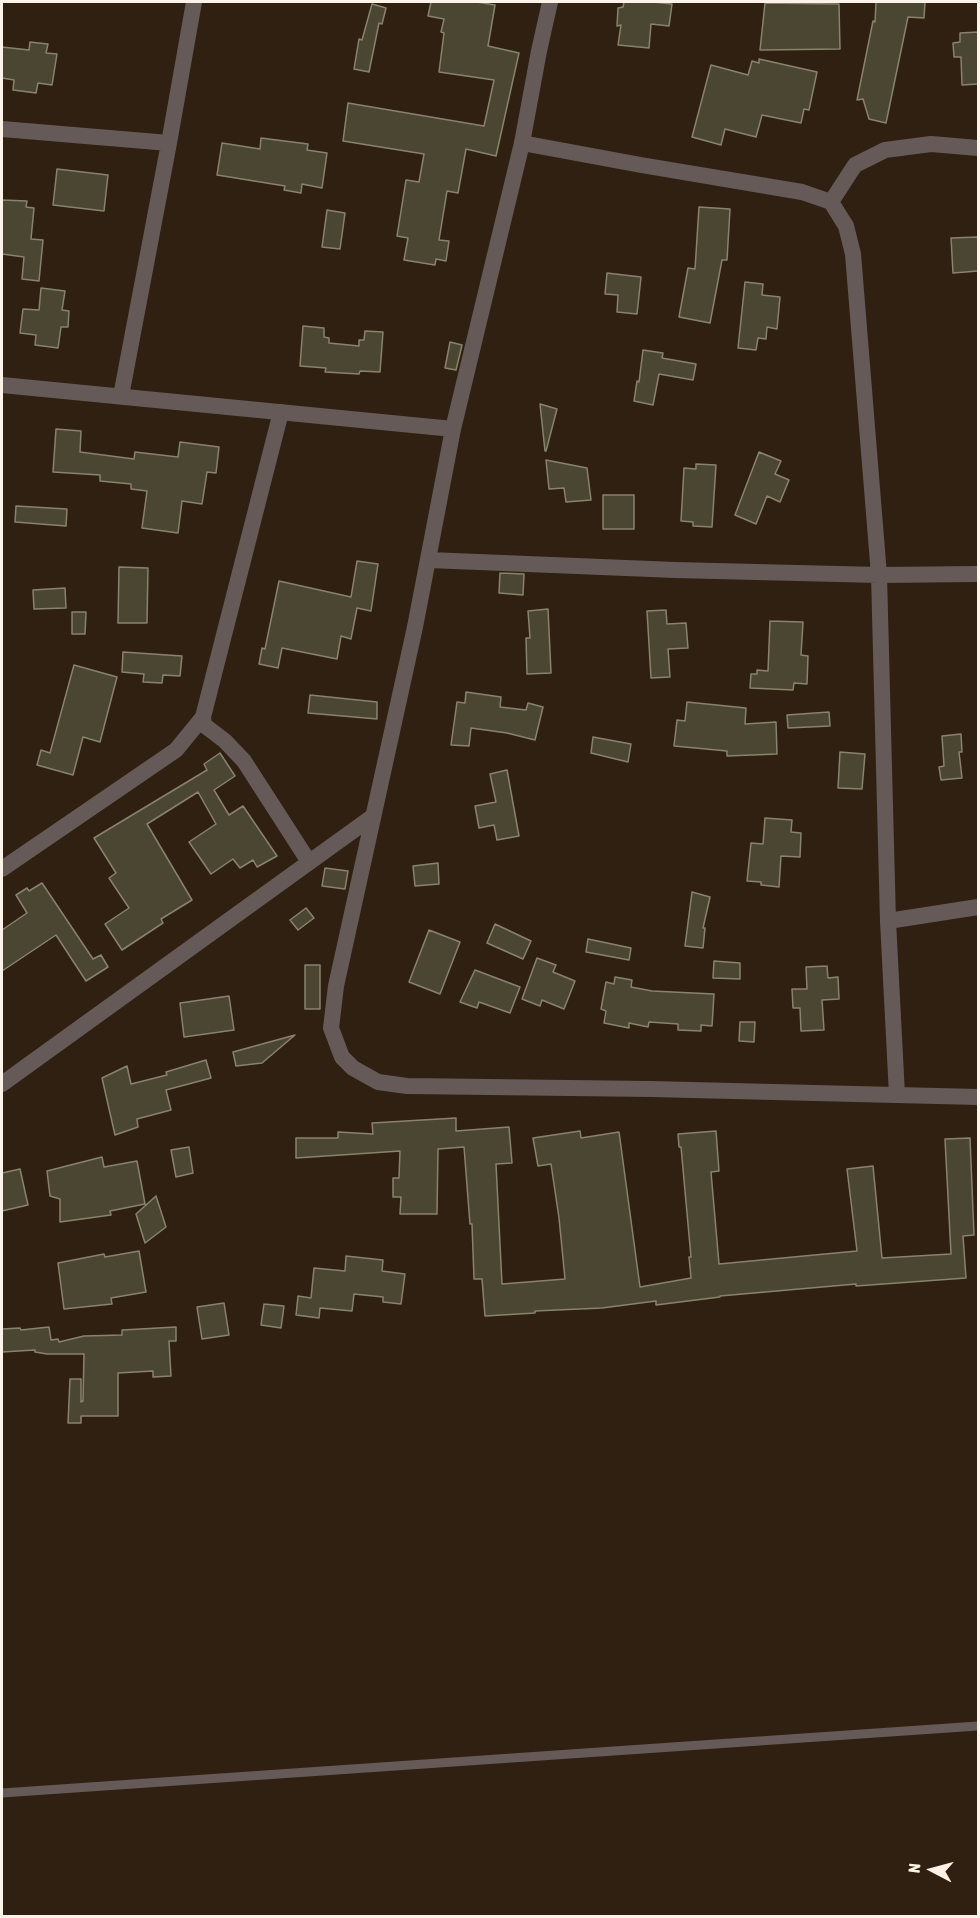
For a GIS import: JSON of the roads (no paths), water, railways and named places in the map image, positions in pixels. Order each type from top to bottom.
[{"type":"street","points":[[121,396],[194,2]]},
{"type":"street","points":[[550,2],[522,143],[453,429],[429,560],[336,986],[330,1028],[342,1057],[353,1068],[378,1082],[407,1086],[978,1097]]},
{"type":"street","points":[[2,129],[169,143]]},
{"type":"street","points":[[522,143],[802,192],[831,202],[846,226],[853,254],[879,575],[888,921],[897,1095]]},
{"type":"street","points":[[831,202],[855,165],[885,150],[931,144],[978,148]]},
{"type":"street","points":[[2,385],[453,429]]},
{"type":"street","points":[[281,412],[203,717],[204,725],[244,760],[309,862]]},
{"type":"street","points":[[429,560],[675,570],[879,575],[978,574]]},
{"type":"street","points":[[2,869],[176,750],[203,717]]},
{"type":"street","points":[[2,1084],[372,817]]},
{"type":"street","points":[[888,921],[978,907]]},
{"type":"lane","points":[[2,1793],[978,1726]]}]
